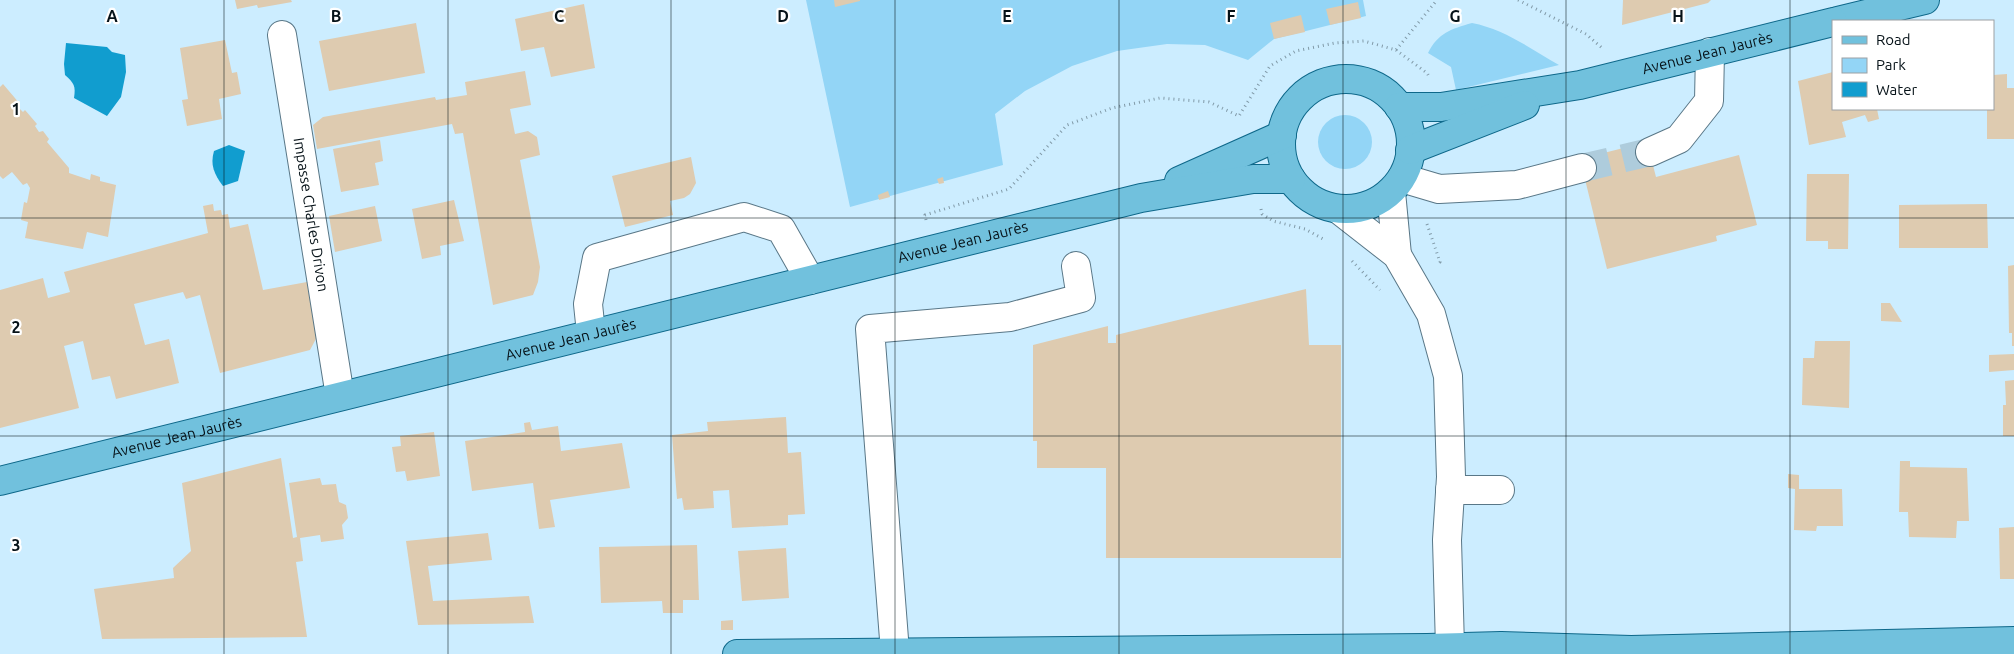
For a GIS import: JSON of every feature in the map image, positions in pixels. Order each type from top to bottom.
[{"type":"main road","points":[[1841,20],[1925,0]]},
{"type":"main road","name":"Avenue Jean Jaurès","points":[[1399,107],[1441,107],[1580,84],[1832,22]]},
{"type":"main road","points":[[1348,79],[1368,83],[1385,92],[1399,107],[1408,125],[1409,161],[1396,185],[1376,202],[1358,208],[1338,209],[1320,204],[1304,194],[1291,179],[1283,161],[1282,135],[1285,121],[1295,104],[1310,90],[1328,82],[1348,79]]},
{"type":"main road","name":"Avenue Jean Jaurès","points":[[1410,150],[1580,84]]},
{"type":"main road","name":"Avenue Jean Jaurès","points":[[1141,198],[1282,135]]},
{"type":"main road","name":"Avenue Jean Jaurès","points":[[0,481],[1141,198],[1253,179],[1291,179]]},
{"type":"main road","points":[[737,654],[1164,652],[1501,646],[1673,652],[2008,645]]},
{"type":"street","name":"Impasse Charles Drivon","points":[[282,35],[340,396]]},
{"type":"street","points":[[1650,152],[1679,139],[1709,101],[1710,52]]},
{"type":"street","points":[[1397,254],[1396,185],[1440,190],[1517,185],[1582,168]]},
{"type":"street","points":[[1338,209],[1397,254],[1431,314],[1448,376],[1450,490],[1447,540],[1450,648]]},
{"type":"street","points":[[591,333],[588,304],[597,258],[744,217],[781,229],[810,280]]},
{"type":"street","points":[[895,652],[870,329],[1010,317],[1080,298],[1076,266]]},
{"type":"street","points":[[1450,490],[1500,490]]},
{"type":"path","points":[[931,250],[926,215],[1009,189],[1067,125],[1112,108],[1160,98],[1209,102],[1239,116],[1270,66],[1296,51],[1335,43],[1364,41],[1396,50],[1437,0]]},
{"type":"path","points":[[1518,0],[1586,34],[1608,52],[1624,73]]},
{"type":"green space","points":[[806,0],[1363,0],[1366,16],[1274,39],[1248,60],[1205,45],[1167,44],[1117,51],[1072,66],[1025,91],[995,114],[1003,165],[850,207]]},
{"type":"green space","points":[[1472,23],[1506,35],[1559,65],[1456,90],[1451,67],[1428,53],[1441,36],[1458,27]]},
{"type":"green space","points":[[1340,115],[1350,115],[1360,119],[1368,127],[1372,142],[1368,157],[1360,165],[1350,169],[1340,169],[1330,165],[1322,157],[1318,147],[1318,137],[1322,127],[1330,119]]},
{"type":"water","points":[[66,43],[107,47],[112,52],[125,55],[126,72],[121,97],[107,116],[74,98],[74,85],[65,75]]},
{"type":"water","points":[[229,145],[245,151],[238,181],[223,186],[217,177],[212,161],[214,151]]},
{"type":"building","points":[[235,0],[291,0],[292,2],[258,8],[257,5],[237,9]]},
{"type":"building","points":[[834,0],[860,0],[860,1],[835,7]]},
{"type":"building","points":[[1623,0],[1711,0],[1708,3],[1622,25]]},
{"type":"building","points":[[1358,2],[1361,18],[1330,25],[1326,9]]},
{"type":"building","points":[[584,4],[595,68],[551,77],[544,47],[521,51],[515,19]]},
{"type":"building","points":[[1301,15],[1305,32],[1274,39],[1270,23]]},
{"type":"building","points":[[416,23],[425,73],[329,91],[319,41]]},
{"type":"building","points":[[225,40],[232,73],[237,72],[241,94],[219,99],[222,119],[187,126],[182,100],[188,99],[180,48]]},
{"type":"building","points":[[525,71],[531,105],[510,109],[515,134],[528,131],[537,137],[540,155],[520,160],[540,267],[538,282],[533,295],[493,305],[463,133],[455,134],[452,124],[317,149],[313,125],[323,117],[435,97],[436,100],[467,95],[465,82]]},
{"type":"building","points":[[1832,72],[1832,110],[1877,110],[1879,119],[1868,122],[1865,115],[1842,122],[1846,137],[1809,145],[1798,81]]},
{"type":"building","points":[[2007,74],[2007,88],[2014,88],[2014,139],[1987,139],[1987,110],[1994,110],[1994,75]]},
{"type":"building","points":[[3,84],[20,104],[18,107],[23,112],[25,110],[37,124],[35,126],[39,132],[43,131],[49,139],[47,142],[69,168],[69,173],[90,180],[91,174],[100,177],[100,181],[116,185],[108,237],[87,232],[83,249],[25,238],[28,222],[21,220],[24,202],[27,203],[30,188],[27,183],[23,185],[12,172],[3,179],[0,176],[0,87]]},
{"type":"building","points":[[380,140],[383,161],[375,163],[379,185],[341,192],[333,149]]},
{"type":"building","points":[[1647,142],[1656,177],[1739,155],[1757,225],[1716,236],[1717,241],[1607,269],[1580,159]]},
{"type":"building","points":[[691,157],[696,183],[690,194],[684,198],[670,201],[673,215],[625,227],[612,176]]},
{"type":"building","points":[[1807,174],[1849,174],[1848,249],[1828,249],[1828,241],[1806,241]]},
{"type":"building","points":[[943,177],[944,183],[939,184],[937,179]]},
{"type":"building","points":[[888,191],[890,197],[879,200],[878,195]]},
{"type":"building","points":[[454,200],[464,241],[440,246],[441,255],[422,259],[412,209]]},
{"type":"building","points":[[213,204],[214,211],[221,210],[222,215],[228,214],[230,228],[248,224],[263,290],[307,282],[317,337],[310,350],[220,373],[200,295],[186,299],[183,292],[134,304],[145,345],[169,339],[179,383],[116,399],[110,376],[92,380],[83,341],[64,346],[79,408],[0,428],[0,290],[43,278],[48,298],[70,292],[64,272],[208,233],[203,206]]},
{"type":"building","points":[[1987,204],[1988,248],[1899,248],[1899,205]]},
{"type":"building","points":[[375,206],[382,241],[335,252],[329,216]]},
{"type":"building","points":[[2014,265],[2014,346],[2012,346],[2012,333],[2009,333],[2008,266]]},
{"type":"building","points":[[1306,289],[1309,345],[1341,345],[1341,558],[1106,558],[1106,468],[1037,468],[1037,441],[1033,441],[1033,345],[1108,326],[1108,343],[1116,343],[1116,335]]},
{"type":"building","points":[[1881,303],[1890,303],[1902,322],[1881,321]]},
{"type":"building","points":[[1815,341],[1850,341],[1849,408],[1802,405],[1803,358],[1814,358]]},
{"type":"building","points":[[2014,354],[2014,370],[1989,372],[1989,355]]},
{"type":"building","points":[[2014,380],[2014,436],[2003,436],[2003,405],[2006,405],[2005,381]]},
{"type":"building","points":[[786,417],[788,453],[801,452],[805,514],[788,515],[788,525],[732,528],[729,490],[713,491],[714,508],[684,510],[682,498],[677,499],[672,435],[708,431],[707,422]]},
{"type":"building","points":[[530,422],[532,430],[558,426],[561,451],[622,443],[630,488],[550,500],[555,527],[539,529],[533,483],[472,491],[465,441],[525,432],[524,423]]},
{"type":"building","points":[[434,432],[440,476],[407,481],[405,471],[396,472],[392,447],[401,446],[400,436]]},
{"type":"building","points":[[281,458],[293,538],[297,537],[289,483],[320,478],[322,485],[336,484],[339,502],[346,505],[348,518],[342,525],[344,539],[321,542],[320,535],[300,538],[303,561],[296,562],[307,637],[102,639],[94,589],[174,578],[173,568],[191,551],[182,483]]},
{"type":"building","points":[[1900,461],[1910,461],[1910,467],[1967,468],[1969,521],[1957,521],[1956,538],[1909,537],[1908,512],[1899,512]]},
{"type":"building","points":[[1788,474],[1799,475],[1799,489],[1842,489],[1843,526],[1817,526],[1816,531],[1794,530],[1795,489],[1788,488]]},
{"type":"building","points":[[2014,527],[2014,579],[2000,579],[1999,528]]},
{"type":"building","points":[[488,533],[492,560],[428,566],[433,601],[529,596],[534,623],[418,625],[406,541]]},
{"type":"building","points":[[697,545],[699,600],[683,600],[683,613],[663,613],[662,601],[601,603],[599,547]]},
{"type":"building","points":[[786,548],[789,598],[742,601],[738,551]]},
{"type":"building","points":[[733,620],[733,630],[721,630],[721,621]]},
{"type":"tunnel","points":[[1582,168],[1650,152]]}]
